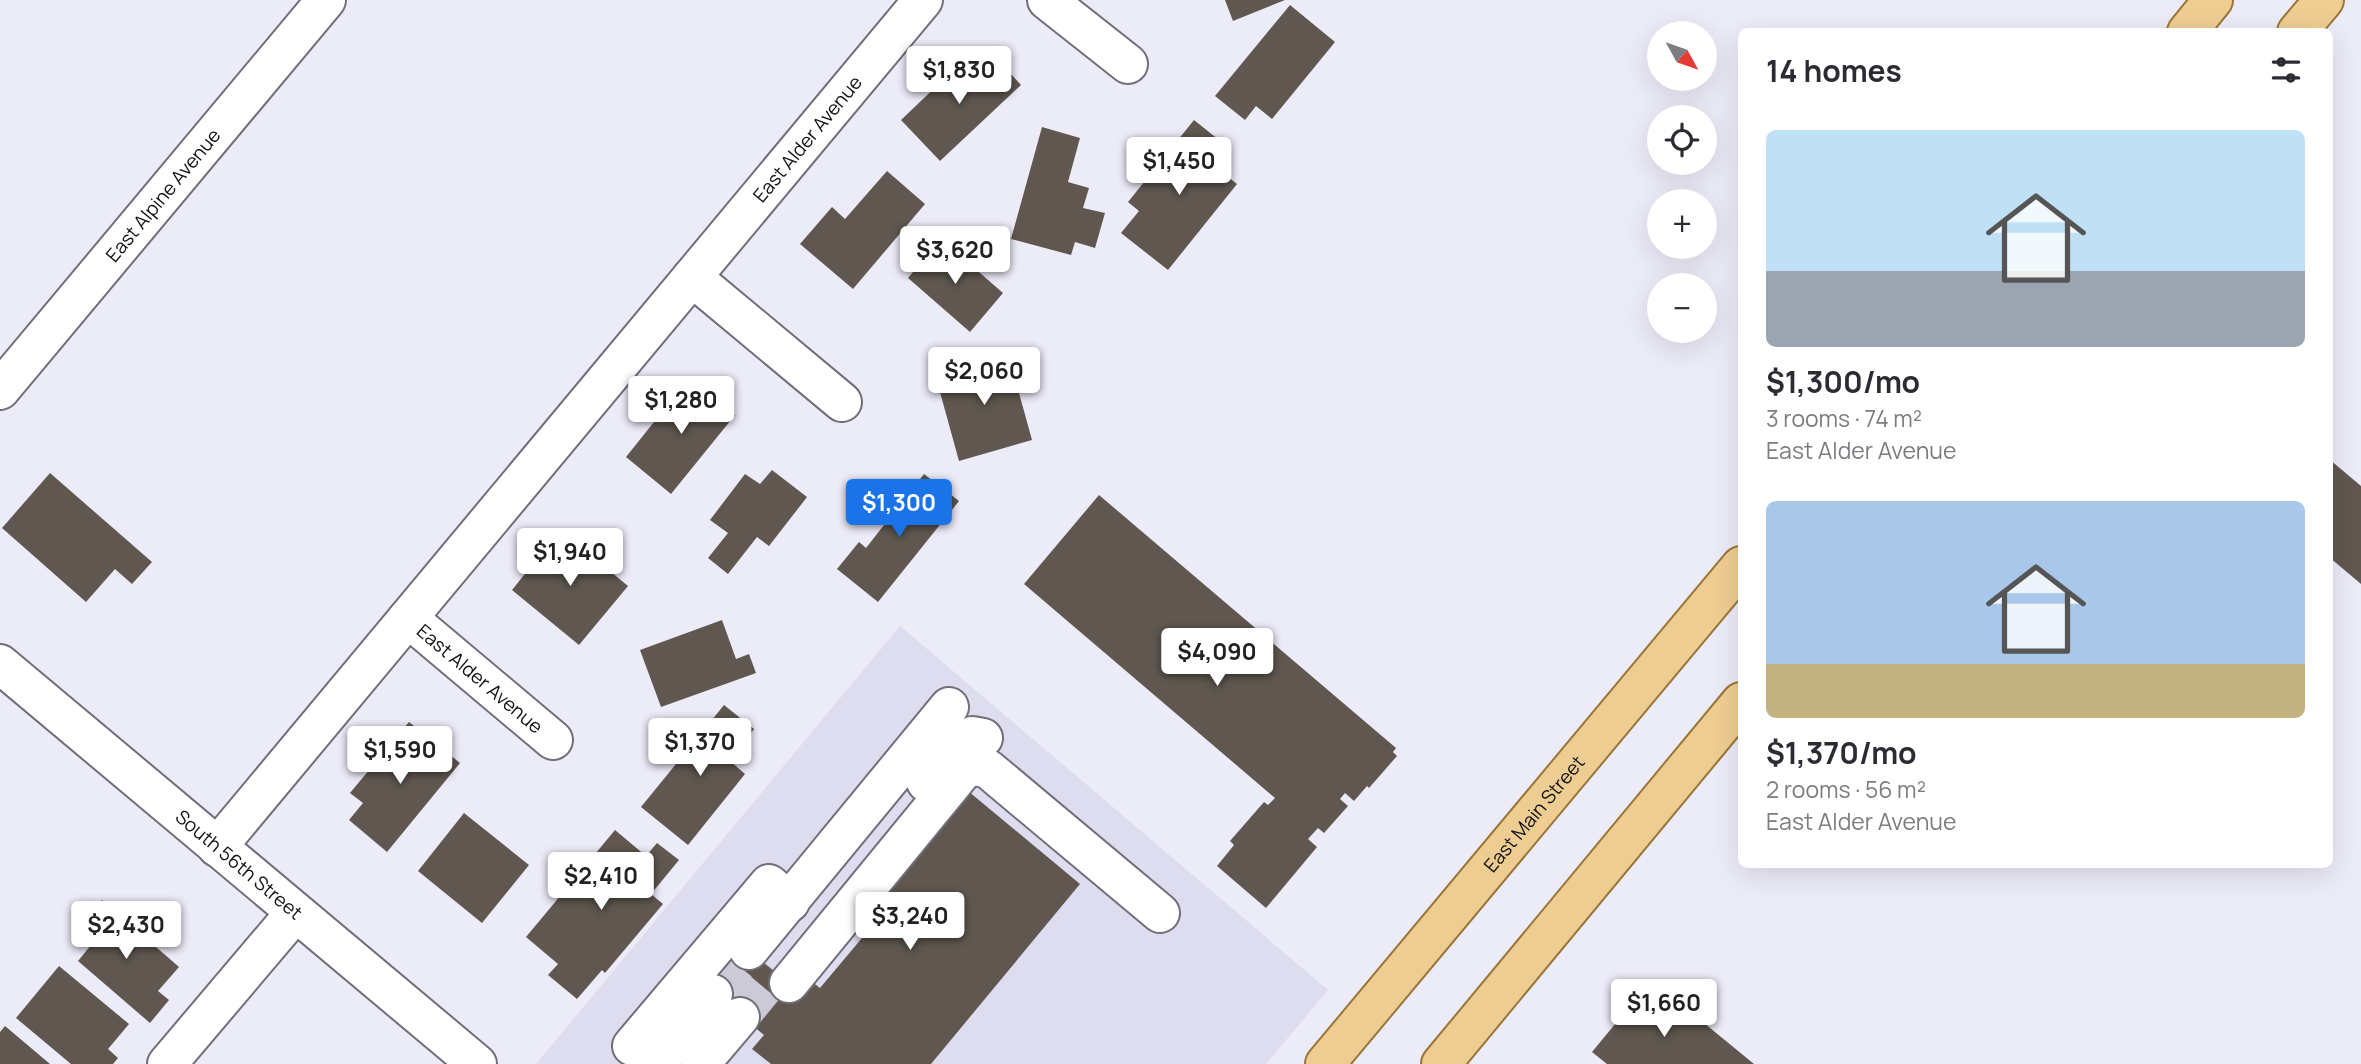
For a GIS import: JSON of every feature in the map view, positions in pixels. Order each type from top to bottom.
[{"type":"main road","points":[[2190,28],[2213,0]]},
{"type":"main road","points":[[2300,28],[2324,0]]},
{"type":"main road","name":"East Main Street","points":[[1325,1064],[1738,570]]},
{"type":"main road","points":[[1441,1064],[1738,706]]},
{"type":"street","name":"East Alpine Avenue","points":[[0,390],[326,0]]},
{"type":"street","name":"East Alder Avenue","points":[[217,846],[923,0]]},
{"type":"street","points":[[1047,0],[1128,64]]},
{"type":"street","points":[[692,277],[842,402]]},
{"type":"street","name":"East Alder Avenue","points":[[408,618],[553,740]]},
{"type":"street","name":"South 56th Street","points":[[0,664],[477,1064]]},
{"type":"street","points":[[769,967],[790,902],[950,708]]},
{"type":"street","points":[[769,967],[822,918],[834,895],[960,740],[972,736],[983,738]]},
{"type":"street","points":[[769,967],[972,765],[988,769],[1160,913]]},
{"type":"street","points":[[644,1055],[769,884],[790,902]]},
{"type":"street","points":[[167,1064],[295,913]]},
{"type":"street","points":[[644,1055],[733,1010]]},
{"type":"street","points":[[677,1064],[733,1010]]},
{"type":"street","points":[[700,1064],[733,1010]]},
{"type":"street","points":[[721,1064],[733,1010]]},
{"type":"shaded area","points":[[900,626],[1328,990],[1266,1064],[536,1064]]},
{"type":"building","points":[[1225,0],[1285,0],[1233,21]]},
{"type":"building","points":[[1290,5],[1335,42],[1272,119],[1256,106],[1245,120],[1215,96]]},
{"type":"building","points":[[968,56],[986,75],[1000,62],[1021,85],[940,161],[901,120]]},
{"type":"building","points":[[1194,120],[1224,144],[1209,162],[1237,184],[1168,270],[1121,233],[1139,211],[1128,202]]},
{"type":"building","points":[[1042,127],[1080,138],[1068,182],[1089,188],[1083,208],[1105,213],[1095,248],[1075,242],[1071,255],[1011,239]]},
{"type":"building","points":[[887,171],[925,204],[853,289],[800,244],[832,207],[845,219]]},
{"type":"building","points":[[941,239],[1003,293],[970,332],[908,278]]},
{"type":"building","points":[[1008,353],[1032,440],[959,461],[935,374]]},
{"type":"building","points":[[690,377],[735,415],[671,494],[626,457]]},
{"type":"building","points":[[2333,462],[2361,486],[2361,584],[2333,560]]},
{"type":"building","points":[[772,470],[807,497],[769,546],[757,537],[728,574],[708,558],[728,533],[710,520],[745,474],[760,484]]},
{"type":"building","points":[[50,473],[152,562],[132,584],[115,569],[86,602],[2,528]]},
{"type":"building","points":[[924,474],[959,501],[878,602],[837,569],[859,542],[866,548]]},
{"type":"building","points":[[1099,495],[1396,748],[1393,752],[1397,756],[1369,788],[1367,786],[1354,801],[1345,793],[1340,799],[1348,806],[1324,833],[1318,828],[1308,839],[1317,847],[1266,908],[1217,866],[1234,845],[1230,841],[1264,802],[1268,805],[1275,798],[1024,584]]},
{"type":"building","points":[[560,530],[628,586],[579,645],[512,590]]},
{"type":"building","points":[[722,620],[736,659],[749,654],[756,673],[661,707],[640,650]]},
{"type":"building","points":[[724,705],[754,729],[729,760],[745,774],[688,845],[641,807]]},
{"type":"building","points":[[409,722],[460,763],[387,852],[349,820],[363,803],[350,793]]},
{"type":"building","points":[[968,791],[1080,884],[931,1064],[771,1064],[752,1049],[764,1035],[701,983],[737,940],[801,993],[811,981],[820,988],[867,932],[857,924]]},
{"type":"building","points":[[464,813],[529,865],[482,923],[418,871]]},
{"type":"building","points":[[615,830],[646,856],[657,843],[679,860],[651,894],[663,904],[605,973],[602,970],[577,999],[548,975],[558,964],[526,937]]},
{"type":"building","points":[[102,900],[179,967],[158,991],[169,1000],[150,1023],[78,961],[91,945],[75,931]]},
{"type":"building","points":[[59,966],[129,1024],[108,1049],[118,1058],[113,1064],[71,1064],[16,1018]]},
{"type":"building","points":[[1644,989],[1685,1023],[1693,1014],[1754,1064],[1607,1064],[1592,1052]]},
{"type":"building","points":[[5,1026],[50,1064],[0,1064],[0,1032]]},
{"type":"tunnel","points":[[713,994],[749,950]]},
{"type":"tunnel","points":[[740,1017],[777,972]]}]
